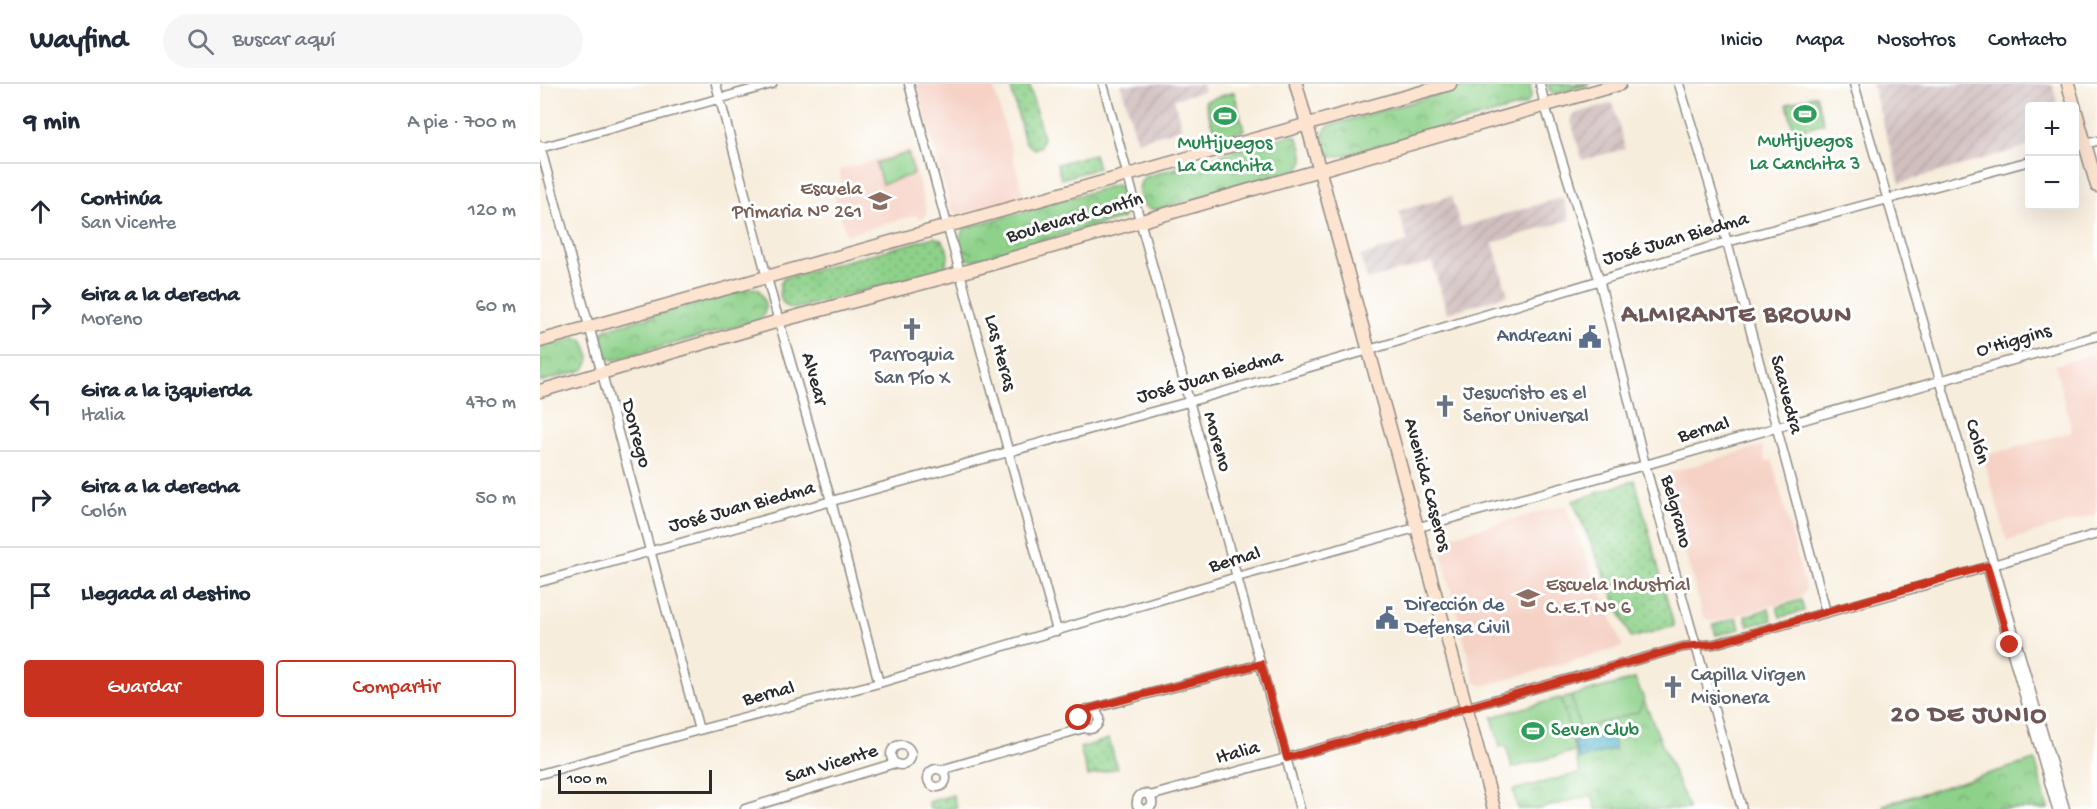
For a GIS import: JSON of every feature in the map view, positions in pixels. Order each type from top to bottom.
[{"type":"main road","name":"Avenida Caseros","points":[[1296,84],[1494,809]]},
{"type":"main road","name":"Boulevard Contín","points":[[540,341],[1450,84]]},
{"type":"main road","name":"Boulevard Contín","points":[[540,391],[779,321],[960,273],[1620,84]]},
{"type":"main road","points":[[2068,84],[2097,186]]},
{"type":"street","name":"Alvear","points":[[716,84],[879,683]]},
{"type":"street","points":[[540,147],[771,84]]},
{"type":"street","name":"Las Heras","points":[[909,84],[1057,631]]},
{"type":"street","name":"Moreno","points":[[1103,84],[1300,809]]},
{"type":"street","name":"Belgrano","points":[[1540,84],[1599,279],[1645,465],[1742,809]]},
{"type":"street","name":"Saavedra","points":[[1679,84],[1727,242],[1826,612]]},
{"type":"street","name":"Colón","points":[[1854,84],[1941,381],[1990,565],[2058,798],[2065,809]]},
{"type":"street","name":"Dorrego","points":[[540,147],[699,730]]},
{"type":"street","name":"José Juan Biedma","points":[[540,582],[1370,350],[1727,242],[2025,162]]},
{"type":"street","name":"O'Higgins","points":[[1941,381],[2097,336]]},
{"type":"street","name":"Bernal","points":[[540,774],[879,683],[1237,577],[1417,529],[1941,381]]},
{"type":"street","name":"Italia","points":[[1150,796],[1683,647],[1714,644],[2097,534]]},
{"type":"street","points":[[1084,728],[1079,722],[1084,710],[1261,664]]},
{"type":"street","points":[[941,770],[1084,728],[1092,729],[1099,722],[1099,715],[1091,709]]},
{"type":"street","name":"San Vicente","points":[[745,809],[896,763]]},
{"type":"street","points":[[1141,809],[1137,805],[1137,797],[1144,793],[1150,796],[1152,802],[1147,809]]},
{"type":"street","name":"Colón","points":[[2057,809],[2058,798]]},
{"type":"shaded area","points":[[916,84],[993,84],[1024,197],[962,214],[956,214],[951,209]]},
{"type":"shaded area","points":[[1121,84],[1202,84],[1204,91],[1174,99],[1182,128],[1137,141]]},
{"type":"shaded area","points":[[1872,84],[2052,84],[2057,102],[2025,102],[2025,147],[1900,183]]},
{"type":"shaded area","points":[[1613,103],[1625,149],[1582,160],[1571,121],[1574,114]]},
{"type":"shaded area","name":"Escuela Primaria N° 261","points":[[910,150],[927,212],[925,217],[919,219],[916,215],[846,235],[833,190],[843,186],[839,170]]},
{"type":"shaded area","points":[[1451,196],[1461,227],[1563,197],[1570,220],[1493,243],[1508,295],[1447,313],[1432,262],[1367,280],[1360,256],[1408,242],[1399,211]]},
{"type":"shaded area","points":[[2097,353],[2097,514],[2007,541],[1983,456],[2072,432],[2055,365]]},
{"type":"shaded area","points":[[1762,446],[1766,461],[1772,460],[1806,589],[1800,598],[1712,622],[1703,617],[1667,487],[1671,486],[1667,473]]},
{"type":"shaded area","name":"Escuela Industrial C.E.T Nº 6","points":[[1565,505],[1623,647],[1483,686],[1475,682],[1440,548],[1444,538]]},
{"type":"green space","points":[[1010,84],[1029,84],[1043,138],[1040,147],[1034,149],[1025,142]]},
{"type":"green space","points":[[1474,84],[1530,84],[1531,96],[1524,105],[1337,157],[1332,156],[1325,149],[1323,135],[1328,126]]},
{"type":"green space","points":[[1548,84],[1590,84],[1556,94],[1549,90]]},
{"type":"green space","name":"Multijuegos La Canchita","points":[[1234,92],[1244,130],[1216,139],[1205,101]]},
{"type":"green space","name":"Multijuegos La Canchita 3","points":[[1816,95],[1824,123],[1794,132],[1787,104]]},
{"type":"green space","points":[[1290,135],[1296,136],[1302,148],[1303,161],[1299,169],[1154,210],[1142,202],[1139,192],[1145,177]]},
{"type":"green space","points":[[908,153],[914,174],[882,184],[876,163]]},
{"type":"green space","points":[[1094,154],[1098,168],[1061,179],[1057,164]]},
{"type":"green space","points":[[1115,185],[1121,187],[1126,198],[1127,211],[1123,218],[974,260],[964,257],[961,253],[959,243],[965,228]]},
{"type":"green space","points":[[934,237],[946,246],[948,256],[942,270],[794,309],[789,308],[782,301],[780,287],[784,278]]},
{"type":"green space","points":[[751,288],[758,289],[763,296],[765,309],[760,320],[614,360],[603,351],[601,342],[606,329]]},
{"type":"green space","points":[[575,338],[582,339],[587,347],[589,359],[586,367],[583,370],[540,382],[540,348]]},
{"type":"green space","points":[[1635,480],[1674,626],[1631,638],[1573,501]]},
{"type":"green space","points":[[1801,600],[1804,611],[1780,617],[1777,607]]},
{"type":"green space","points":[[1769,609],[1772,620],[1748,626],[1745,616]]},
{"type":"green space","points":[[1737,618],[1740,629],[1716,635],[1713,625]]},
{"type":"green space","points":[[1635,679],[1689,809],[1596,809],[1592,795],[1539,809],[1518,809],[1513,790],[1580,773],[1561,699]]},
{"type":"green space","points":[[1635,679],[1644,699],[1638,712],[1580,729],[1571,696]]},
{"type":"green space","name":"Seven Club","points":[[1559,698],[1575,751],[1512,768],[1506,746],[1500,747],[1492,717]]},
{"type":"green space","points":[[1109,739],[1117,768],[1088,776],[1080,748]]},
{"type":"green space","points":[[2035,760],[2048,809],[1884,809],[1883,805]]},
{"type":"green space","points":[[953,795],[957,809],[930,809],[928,802]]},
{"type":"water","points":[[1611,732],[1615,749],[1579,759],[1574,742]]},
{"type":"place","name":"Multijuegos La Canchita 3","points":[[1805,114]]},
{"type":"place","name":"Multijuegos La Canchita","points":[[1225,116]]},
{"type":"place","name":"Escuela Primaria N° 261","points":[[880,201]]},
{"type":"place","name":"Parroquia San Pío X","points":[[912,329]]},
{"type":"place","name":"Andreani","points":[[1590,337]]},
{"type":"place","name":"Jesucristo es el Señor Universal","points":[[1445,406]]},
{"type":"place","name":"Escuela Industrial C.E.T Nº 6","points":[[1528,598]]},
{"type":"place","name":"Dirección de Defensa Civil","points":[[1387,618]]},
{"type":"place","name":"Capilla Virgen Misionera","points":[[1673,687]]},
{"type":"place","name":"Seven Club","points":[[1533,731]]},
{"type":"district","name":"ALMIRANTE BROWN","points":[[1737,316]]},
{"type":"district","name":"20 DE JUNIO","points":[[1969,716]]},
{"type":"route","points":[[1079,718],[1084,710],[1261,664],[1287,758],[1683,647],[1714,644],[1987,566],[2010,645]]}]
